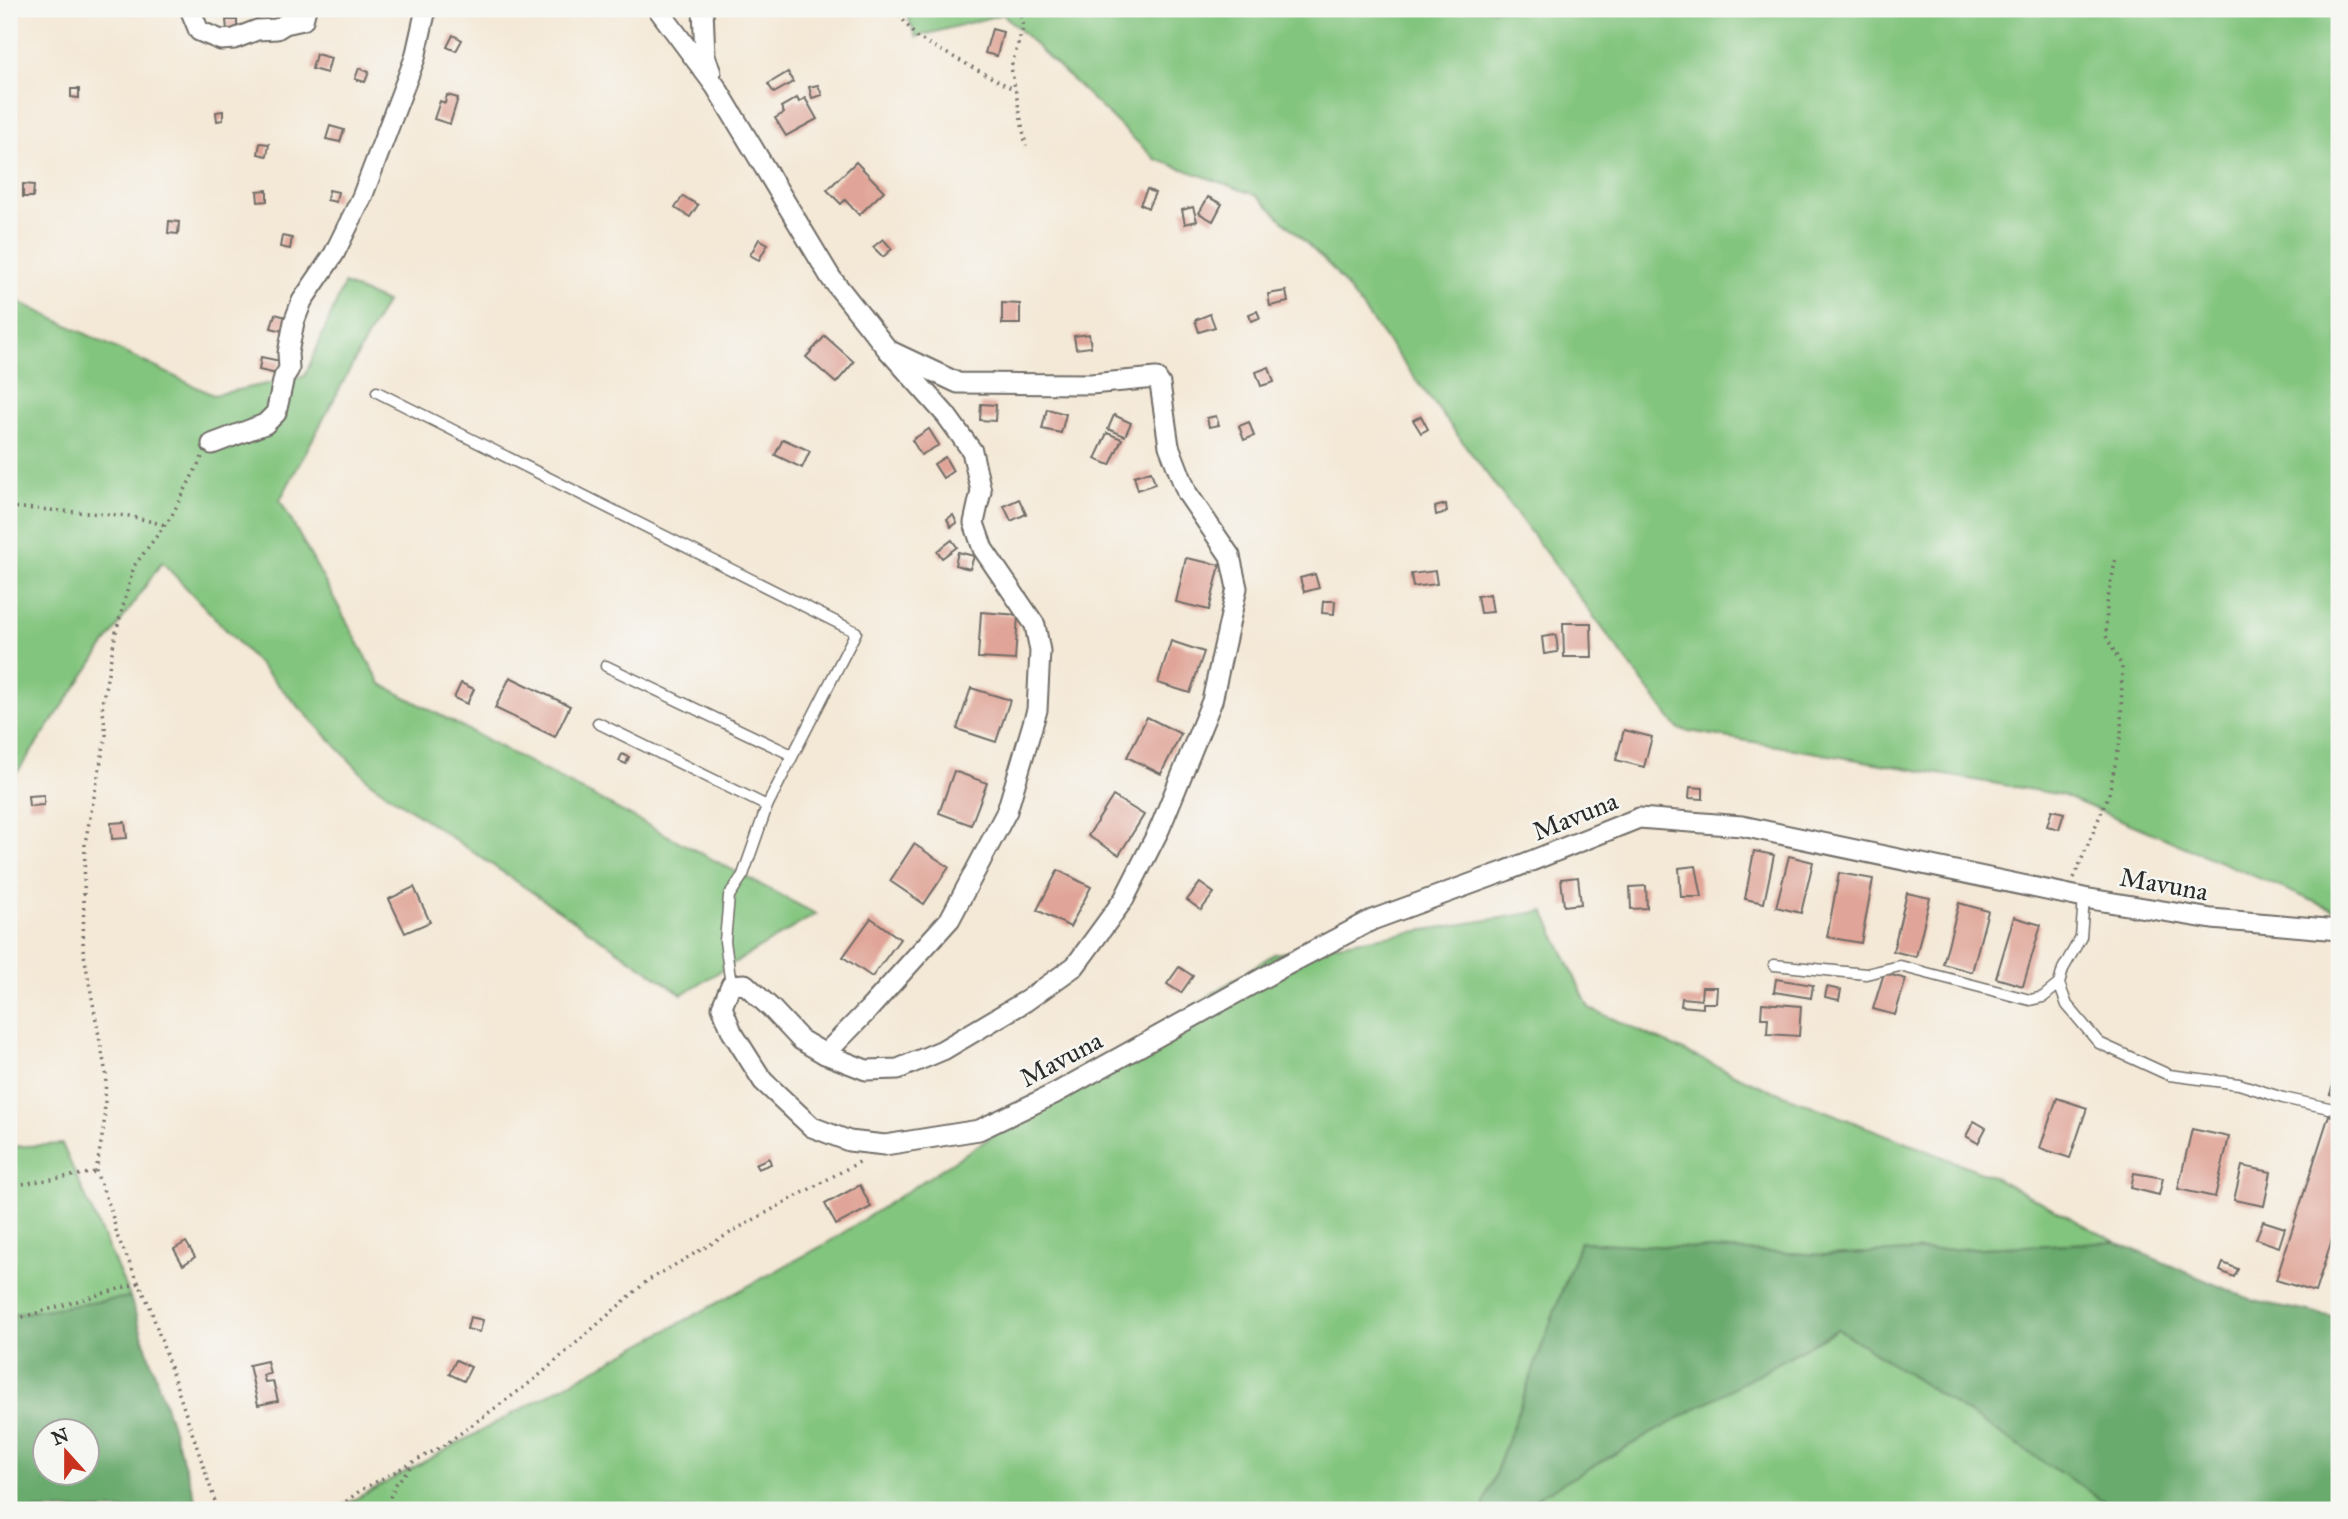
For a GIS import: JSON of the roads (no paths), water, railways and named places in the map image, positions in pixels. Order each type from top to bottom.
[{"type":"street","points":[[190,9],[199,31],[221,40],[298,23],[303,20],[306,9]]},
{"type":"street","points":[[212,444],[265,424],[276,413],[284,377],[289,369],[288,353],[294,322],[302,301],[334,254],[362,197],[415,58],[426,9]]},
{"type":"street","points":[[658,9],[716,87],[831,278],[946,415],[972,451],[981,491],[974,523],[983,549],[1035,625],[1040,652],[1037,710],[1007,811],[950,919],[825,1054]]},
{"type":"street","points":[[703,9],[705,56],[716,87]]},
{"type":"street","points":[[731,985],[745,984],[801,1040],[825,1054],[866,1070],[898,1069],[943,1050],[1026,1002],[1075,967],[1124,899],[1160,828],[1212,701],[1237,588],[1230,555],[1187,493],[1169,446],[1160,384],[1156,378],[1091,384],[958,383],[888,349]]},
{"type":"street","name":"Mavuna","points":[[731,985],[722,1007],[732,1032],[763,1081],[812,1127],[849,1141],[884,1145],[979,1130],[1054,1094],[1372,920],[1639,818],[1742,826],[2076,896],[2212,919],[2339,930]]},
{"type":"lane","points":[[377,392],[856,632],[767,806],[743,875],[729,896],[725,941],[731,985]]},
{"type":"lane","points":[[606,666],[792,755]]},
{"type":"lane","points":[[598,723],[767,806]]},
{"type":"lane","points":[[1773,965],[1866,974],[1900,966],[2030,1000],[2043,998],[2059,984],[2063,969],[2081,937],[2076,896]]},
{"type":"lane","points":[[2059,984],[2067,1005],[2099,1043],[2169,1075],[2238,1084],[2329,1108]]}]
